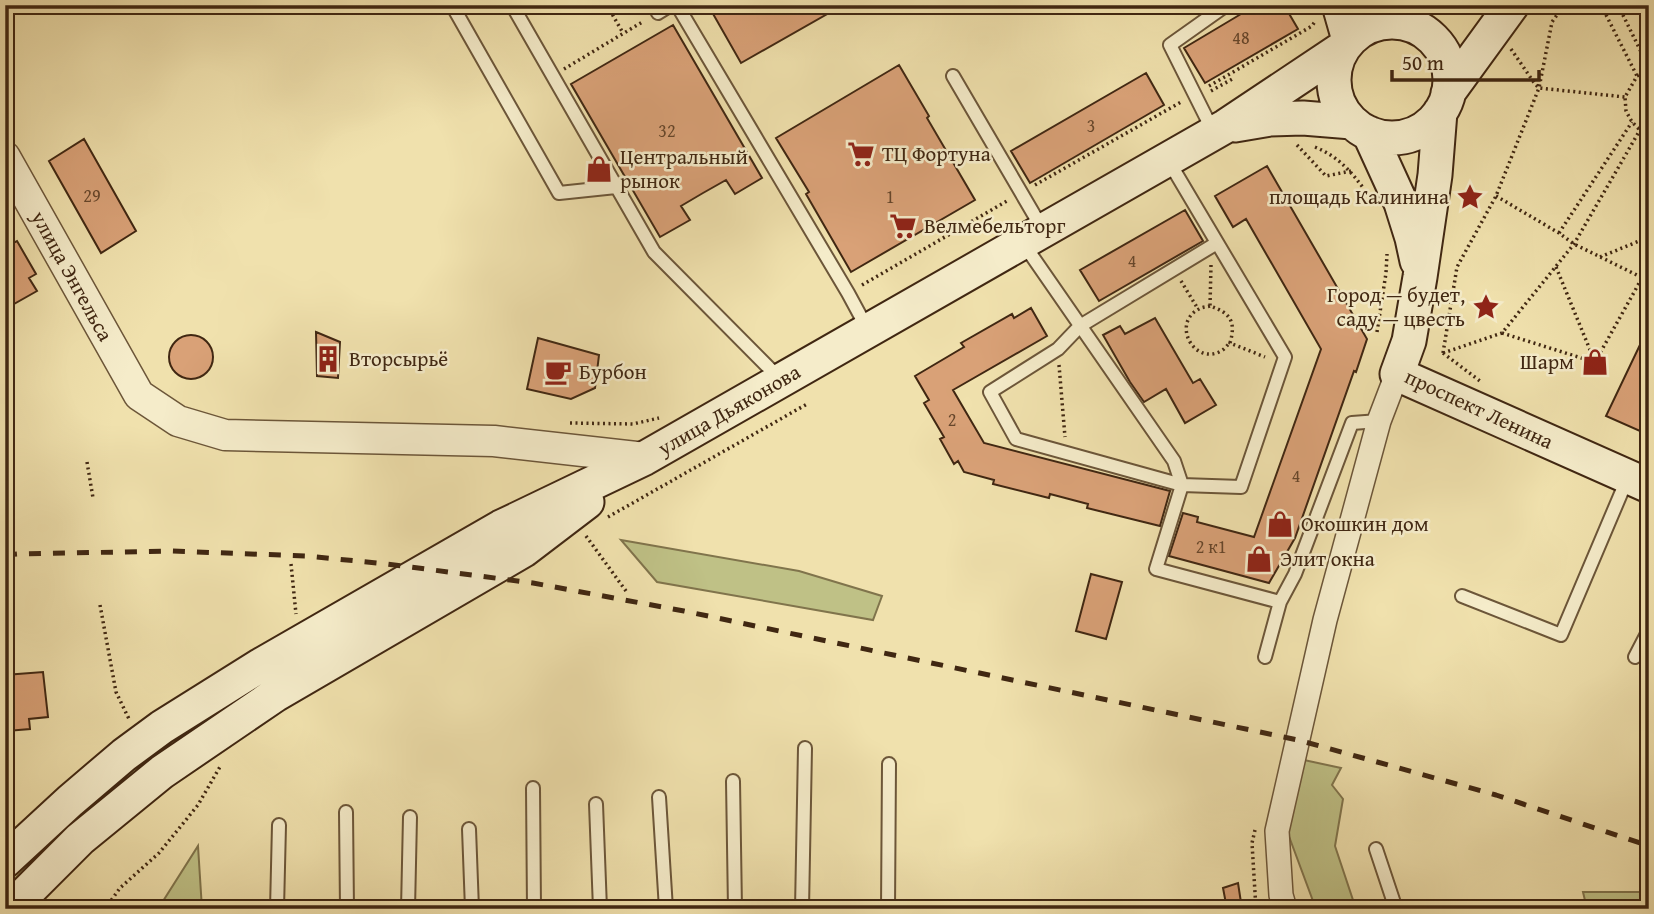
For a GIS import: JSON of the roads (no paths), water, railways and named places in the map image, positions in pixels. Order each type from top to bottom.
[{"type":"main road","points":[[1444,102],[1449,73],[1438,45],[1431,37],[1390,14],[1365,28],[1346,44],[1335,66],[1334,87],[1340,106],[1360,128],[1388,138],[1408,135],[1426,126],[1444,102],[1512,5]]},
{"type":"main road","points":[[1327,12],[1346,44]]},
{"type":"main road","name":"улица Дьяконова","points":[[645,458],[1220,130],[1346,44]]},
{"type":"main road","name":"проспект Ленина","points":[[1444,102],[1409,341],[1397,374],[1638,481]]},
{"type":"main road","name":"улица Дьяконова","points":[[1220,130],[1270,119],[1303,118],[1360,128]]},
{"type":"main road","name":"проспект Ленина","points":[[1360,128],[1401,203],[1420,277]]},
{"type":"main road","points":[[5,862],[70,801],[162,727],[261,665],[501,527],[645,458]]},
{"type":"main road","points":[[10,909],[80,839],[162,772],[275,695],[524,550],[645,458]]},
{"type":"street","name":"улица Энгельса","points":[[5,158],[139,395]]},
{"type":"street","points":[[1285,909],[1281,895],[1277,831],[1325,620],[1379,421],[1397,374]]},
{"type":"street","name":"улица Дьяконова","points":[[139,395],[178,421],[225,435],[495,441],[645,458]]},
{"type":"lane","points":[[452,5],[559,193],[616,187]]},
{"type":"lane","points":[[512,5],[654,252],[781,380]]},
{"type":"lane","points":[[656,9],[671,5]]},
{"type":"lane","points":[[677,5],[869,330]]},
{"type":"lane","points":[[1220,130],[1195,94],[1170,45],[1224,5]]},
{"type":"lane","points":[[953,76],[1022,192],[1033,236],[1080,326],[1174,461],[1182,485],[1156,569],[1280,602]]},
{"type":"lane","points":[[1167,159],[1285,357],[1241,487],[1182,485],[1016,439],[990,392],[1058,348],[1080,326],[1217,243]]},
{"type":"lane","points":[[1265,657],[1280,602],[1295,574],[1352,423],[1379,421]]},
{"type":"lane","points":[[1462,596],[1561,635],[1638,481]]},
{"type":"lane","points":[[1635,657],[1649,630]]},
{"type":"lane","points":[[802,909],[805,748]]},
{"type":"lane","points":[[888,764],[888,909]]},
{"type":"lane","points":[[733,780],[735,909]]},
{"type":"lane","points":[[533,788],[534,909]]},
{"type":"lane","points":[[659,797],[666,909]]},
{"type":"lane","points":[[596,804],[600,909]]},
{"type":"lane","points":[[346,812],[346,909]]},
{"type":"lane","points":[[408,909],[410,817]]},
{"type":"lane","points":[[277,909],[279,825]]},
{"type":"lane","points":[[469,829],[472,909]]},
{"type":"lane","points":[[1376,849],[1396,909]]},
{"type":"railway","points":[[5,555],[172,551],[306,556],[533,583],[684,611],[1298,740],[1496,795],[1649,846]]},
{"type":"place","name":"ТЦ Фортуна","points":[[861,154]]},
{"type":"place","name":"Центральный рынок","points":[[599,169]]},
{"type":"place","name":"площадь Калинина","points":[[1470,197]]},
{"type":"place","name":"Велмебельторг","points":[[903,226]]},
{"type":"place","name":"Город — будет, саду — цвесть","points":[[1486,307]]},
{"type":"place","name":"Вторсырьё","points":[[328,359]]},
{"type":"place","name":"Шарм","points":[[1595,362]]},
{"type":"place","name":"Бурбон","points":[[558,372]]},
{"type":"place","name":"Окошкин дом","points":[[1280,524]]},
{"type":"place","name":"Элит окна","points":[[1259,559]]}]
